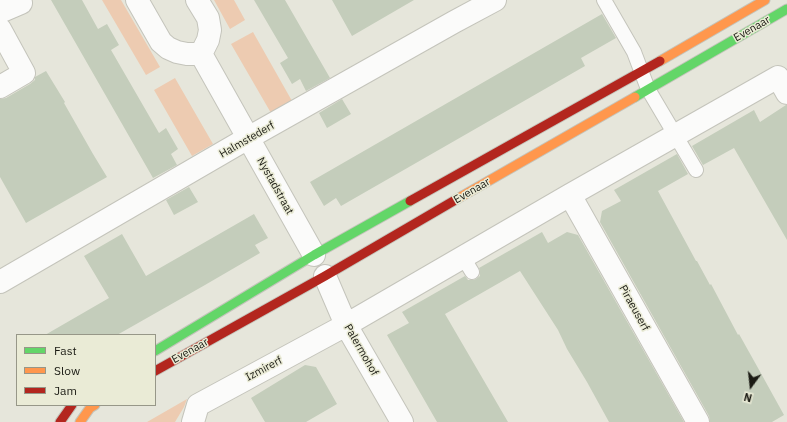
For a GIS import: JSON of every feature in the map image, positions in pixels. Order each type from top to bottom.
[{"type":"street","points":[[137,0],[161,42],[168,48],[182,53],[201,54],[208,40],[210,30],[208,18],[197,0]]},
{"type":"street","name":"Halmstederf","points":[[0,282],[248,138],[495,0]]},
{"type":"street","name":"Evenaar","points":[[156,370],[319,266],[765,0]]},
{"type":"street","points":[[0,12],[22,1]]},
{"type":"street","name":"Evenaar","points":[[156,350],[319,266],[648,89],[787,8]]},
{"type":"street","points":[[0,29],[24,73],[0,87]]},
{"type":"street","name":"Nystadstraat","points":[[201,54],[319,266]]},
{"type":"street","points":[[346,325],[468,264],[570,195],[675,136],[782,85]]},
{"type":"street","name":"Piraeuserf","points":[[570,195],[698,422]]},
{"type":"street","name":"Palermohof","points":[[319,266],[346,325],[402,422]]},
{"type":"street","name":"Izmirerf","points":[[193,422],[198,405],[346,325]]},
{"type":"street","points":[[60,422],[71,406]]},
{"type":"street","points":[[80,422],[90,408],[93,406]]},
{"type":"lane","points":[[604,0],[634,52],[648,89],[696,170]]},
{"type":"shaded area","points":[[102,0],[121,0],[160,67],[146,75]]},
{"type":"shaded area","points":[[214,0],[234,0],[245,20],[230,29]]},
{"type":"shaded area","points":[[253,32],[292,101],[271,113],[231,44]]},
{"type":"shaded area","points":[[175,78],[213,144],[192,156],[154,90]]},
{"type":"shaded area","points":[[187,399],[175,422],[147,422]]},
{"type":"building","points":[[51,0],[82,0],[98,29],[107,24],[119,45],[111,50],[159,133],[166,128],[178,149],[171,154],[177,165],[153,178]]},
{"type":"building","points":[[254,0],[285,0],[330,78],[306,91],[300,79],[292,84],[280,63],[288,58]]},
{"type":"building","points":[[332,0],[414,0],[352,36]]},
{"type":"building","points":[[602,14],[616,38],[581,58],[585,66],[341,206],[336,198],[324,206],[310,182]]},
{"type":"building","points":[[46,71],[107,177],[26,223],[0,177],[0,99],[6,98],[30,84],[35,80],[35,77]]},
{"type":"building","points":[[342,99],[351,114],[327,128],[319,113]]},
{"type":"building","points":[[786,105],[787,240],[734,148],[703,165],[692,146],[754,110],[760,122]]},
{"type":"building","points":[[677,154],[688,174],[658,191],[784,415],[772,422],[710,422],[709,416],[600,222],[602,211],[621,201],[614,190]]},
{"type":"building","points":[[189,187],[198,202],[174,215],[166,200]]},
{"type":"building","points":[[254,214],[268,238],[255,245],[260,253],[119,334],[47,334],[109,298],[84,256],[122,234],[146,276]]},
{"type":"building","points":[[542,232],[548,243],[567,232],[578,235],[684,422],[609,422],[567,349],[558,330],[520,271],[445,314],[508,422],[437,422],[387,335],[409,323],[402,312],[465,276],[468,280],[476,279],[480,276],[479,268]]},
{"type":"building","points":[[305,365],[316,367],[337,404],[306,422],[265,422],[251,398]]},
{"type":"traffic: fast","points":[[635,97],[787,9]]},
{"type":"traffic: fast","points":[[156,350],[314,255],[410,201]]},
{"type":"traffic: slow","points":[[660,61],[765,0]]},
{"type":"traffic: slow","points":[[457,199],[635,97]]},
{"type":"traffic: slow","points":[[80,422],[90,408],[93,406]]},
{"type":"traffic: jam","points":[[410,201],[660,61]]},
{"type":"traffic: jam","points":[[156,370],[325,276],[457,199]]},
{"type":"traffic: jam","points":[[60,422],[71,406]]}]
